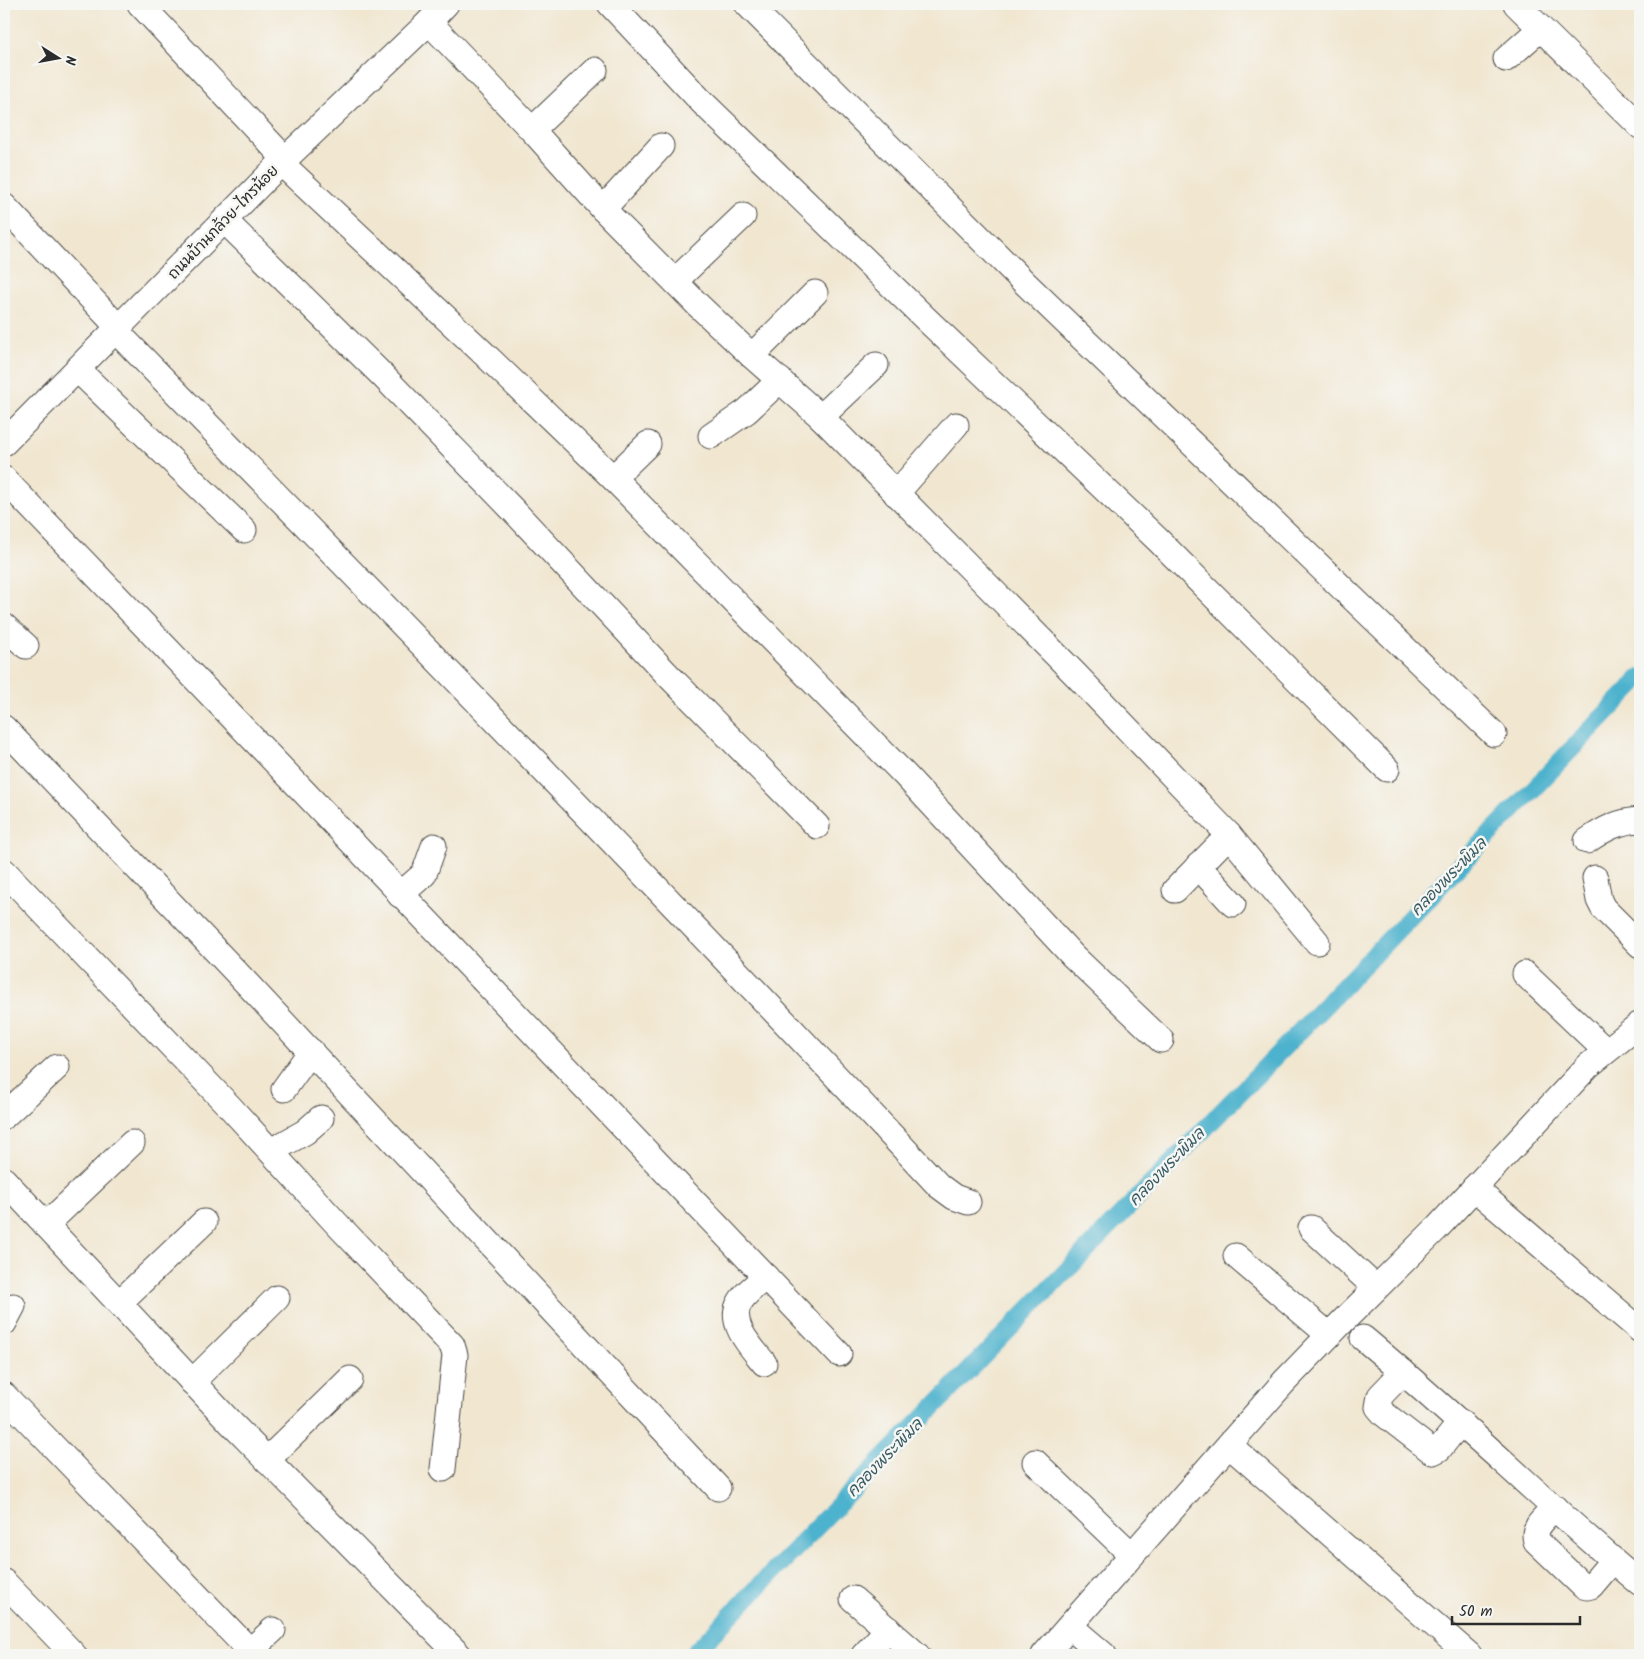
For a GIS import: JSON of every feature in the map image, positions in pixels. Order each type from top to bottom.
[{"type":"street","points":[[140,4],[283,161],[613,478],[905,775],[1074,956],[1161,1040]]},
{"type":"street","name":"ถนนบ้านกล้วย-ไทรน้อย","points":[[4,443],[118,330],[283,161],[446,4]]},
{"type":"street","points":[[610,4],[702,102],[1158,540],[1387,769]]},
{"type":"street","points":[[746,4],[1026,284],[1494,734]]},
{"type":"street","points":[[1516,4],[1640,126]]},
{"type":"street","points":[[429,22],[532,130],[603,209],[752,356],[821,417],[1076,676],[1229,836],[1317,942]]},
{"type":"street","points":[[1506,59],[1540,28]]},
{"type":"street","points":[[532,130],[595,70]]},
{"type":"street","points":[[603,209],[662,146]]},
{"type":"street","points":[[4,206],[118,330],[531,755],[939,1186],[954,1197],[968,1202]]},
{"type":"street","points":[[675,281],[743,216]]},
{"type":"street","points":[[225,221],[389,382],[666,673],[818,826]]},
{"type":"street","points":[[752,356],[814,293]]},
{"type":"street","points":[[821,417],[876,365]]},
{"type":"street","points":[[78,370],[244,530]]},
{"type":"street","points":[[711,436],[747,411],[780,380]]},
{"type":"street","points":[[896,494],[956,425]]},
{"type":"street","points":[[613,478],[648,444]]},
{"type":"street","points":[[4,479],[839,1354]]},
{"type":"street","points":[[4,626],[26,646]]},
{"type":"street","points":[[4,728],[311,1051],[718,1488]]},
{"type":"street","points":[[1587,841],[1615,825],[1626,821],[1640,820]]},
{"type":"street","points":[[1175,890],[1229,836]]},
{"type":"street","points":[[400,895],[424,874],[434,846]]},
{"type":"street","points":[[1198,866],[1233,904]]},
{"type":"street","points":[[4,871],[271,1151],[336,1223],[452,1345],[455,1355],[443,1469]]},
{"type":"street","points":[[1595,878],[1599,900],[1603,908],[1640,945]]},
{"type":"street","points":[[1525,974],[1606,1051]]},
{"type":"street","points":[[1044,1655],[1284,1382],[1438,1227],[1588,1066],[1640,1024]]},
{"type":"street","points":[[284,1089],[311,1051]]},
{"type":"street","points":[[4,1116],[57,1067]]},
{"type":"street","points":[[271,1151],[305,1132],[321,1118]]},
{"type":"street","points":[[46,1224],[132,1143]]},
{"type":"street","points":[[4,1180],[192,1382],[459,1655]]},
{"type":"street","points":[[1474,1188],[1640,1330]]},
{"type":"street","points":[[119,1302],[204,1222]]},
{"type":"street","points":[[1312,1228],[1376,1288]]},
{"type":"street","points":[[1236,1256],[1329,1335]]},
{"type":"street","points":[[764,1364],[744,1338],[737,1320],[739,1303],[766,1277]]},
{"type":"street","points":[[192,1382],[276,1298]]},
{"type":"street","points":[[1363,1338],[1461,1422],[1640,1583]]},
{"type":"street","points":[[1404,1372],[1380,1396],[1378,1407],[1384,1414],[1433,1452],[1439,1449],[1461,1422]]},
{"type":"street","points":[[267,1460],[350,1379]]},
{"type":"street","points":[[4,1394],[252,1653],[273,1630]]},
{"type":"street","points":[[1229,1445],[1469,1655]]},
{"type":"street","points":[[1034,1462],[1132,1555]]},
{"type":"street","points":[[1555,1508],[1539,1524],[1534,1536],[1536,1541],[1583,1586],[1591,1586],[1613,1560]]},
{"type":"street","points":[[4,1582],[74,1655]]},
{"type":"street","points":[[853,1599],[917,1655]]},
{"type":"street","points":[[1070,1626],[1104,1655]]},
{"type":"street","points":[[864,1655],[888,1629]]},
{"type":"waterway","name":"คลองพระพิมล","points":[[692,1655],[1338,992],[1640,678]]}]
